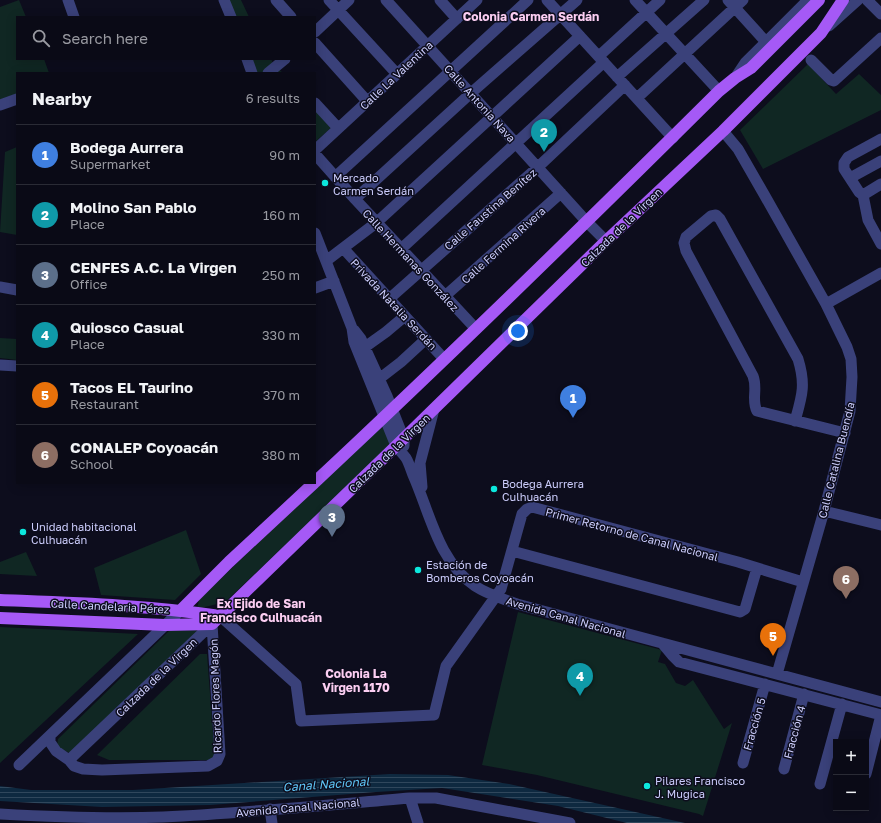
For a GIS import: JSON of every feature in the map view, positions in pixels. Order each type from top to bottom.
[{"type":"main road","points":[[316,480],[388,414],[719,92],[735,78],[751,68],[819,0]]},
{"type":"main road","name":"Calzada de la Virgen","points":[[216,620],[606,241],[723,131],[821,33],[844,0]]},
{"type":"main road","points":[[181,610],[312,484]]},
{"type":"main road","name":"Calle Candelaria Pérez","points":[[0,600],[99,604],[181,610],[216,620]]},
{"type":"main road","name":"Calle Candelaria Pérez","points":[[0,618],[165,625],[216,620]]},
{"type":"street","points":[[68,0],[74,16]]},
{"type":"street","points":[[224,0],[231,16]]},
{"type":"street","points":[[276,0],[290,16]]},
{"type":"street","points":[[329,0],[397,74]]},
{"type":"street","points":[[316,31],[350,0]]},
{"type":"street","name":"Calle Antonia Nava","points":[[386,0],[587,222],[606,241]]},
{"type":"street","points":[[440,0],[457,19]]},
{"type":"street","name":"Calle La Valentina","points":[[316,149],[477,0]]},
{"type":"street","points":[[335,177],[528,0]]},
{"type":"street","points":[[547,0],[673,138]]},
{"type":"street","points":[[355,199],[471,93],[577,0]]},
{"type":"street","points":[[635,0],[719,92]]},
{"type":"street","points":[[400,249],[516,142],[660,0]]},
{"type":"street","name":"Calle Faustina Benítez","points":[[389,299],[538,167],[666,34],[704,0]]},
{"type":"street","points":[[637,98],[685,54],[731,4],[743,0]]},
{"type":"street","points":[[735,78],[745,63],[808,0]]},
{"type":"street","name":"Calzada de la Virgen","points":[[821,33],[858,0]]},
{"type":"street","points":[[867,0],[881,14]]},
{"type":"street","points":[[731,4],[766,42]]},
{"type":"street","points":[[326,261],[376,223],[580,36]]},
{"type":"street","points":[[811,60],[831,80],[834,81],[881,38]]},
{"type":"street","points":[[316,44],[367,101]]},
{"type":"street","points":[[247,60],[252,72]]},
{"type":"street","points":[[269,72],[285,60]]},
{"type":"street","points":[[0,105],[16,99]]},
{"type":"street","points":[[316,104],[338,128]]},
{"type":"street","name":"Calle Catalina Buendía","points":[[723,131],[738,149],[750,169],[826,304],[847,347],[851,359],[851,403],[845,433],[777,674]]},
{"type":"street","points":[[881,139],[848,157],[844,163],[844,169],[859,192],[863,195],[868,220],[881,244]]},
{"type":"street","name":"Calle Hermanas González","points":[[316,155],[376,223],[476,329]]},
{"type":"street","points":[[850,178],[881,161]]},
{"type":"street","points":[[863,195],[881,184]]},
{"type":"street","name":"Calle Fermina Rivera","points":[[445,296],[561,193]]},
{"type":"street","points":[[795,421],[803,392],[802,371],[798,360],[720,219],[716,215],[711,216],[686,237],[684,243],[686,251],[753,376],[756,384],[755,406],[757,411],[829,430],[845,433]]},
{"type":"street","points":[[316,236],[352,328],[354,342],[388,414]]},
{"type":"street","name":"Privada Natalia Serdán","points":[[343,248],[444,358]]},
{"type":"street","points":[[826,304],[881,273]]},
{"type":"street","points":[[316,288],[334,281]]},
{"type":"street","points":[[0,288],[16,290]]},
{"type":"street","points":[[364,347],[386,332],[404,316]]},
{"type":"street","points":[[352,328],[361,339],[379,379],[388,414]]},
{"type":"street","points":[[379,379],[401,362],[426,339]]},
{"type":"street","points":[[0,365],[16,366]]},
{"type":"street","points":[[422,496],[420,464],[434,409]]},
{"type":"street","name":"Avenida Canal Nacional","points":[[388,414],[442,547],[455,567],[466,579],[494,601],[517,604],[881,702]]},
{"type":"street","name":"Primer Retorno de Canal Nacional","points":[[216,620],[296,684],[301,721],[434,715],[446,666],[502,589],[522,514],[527,509],[532,507],[804,582]]},
{"type":"street","points":[[824,511],[881,525]]},
{"type":"street","points":[[512,551],[740,612],[745,608],[757,568]]},
{"type":"street","points":[[19,765],[181,610]]},
{"type":"street","name":"Calzada de la Virgen","points":[[70,760],[216,620]]},
{"type":"street","name":"Ricardo Flores Magón","points":[[70,760],[74,766],[83,769],[102,770],[208,766],[216,761],[220,754],[216,620]]},
{"type":"street","points":[[662,644],[679,662],[881,715],[869,762]]},
{"type":"street","name":"Fracción 5","points":[[743,763],[765,684]]},
{"type":"street","name":"Fracción 4","points":[[784,769],[804,694]]},
{"type":"street","points":[[820,784],[842,704]]},
{"type":"street","points":[[50,736],[50,742],[56,751],[70,760]]},
{"type":"street","points":[[410,798],[418,823]]},
{"type":"street","name":"Avenida Canal Nacional","points":[[0,814],[61,820],[208,819],[270,810],[410,798],[436,798],[567,823]]},
{"type":"street","points":[[270,810],[272,823]]},
{"type":"green space","points":[[19,0],[26,16],[16,16],[16,60],[44,60],[49,72],[16,72],[16,94],[0,100],[0,7]]},
{"type":"green space","points":[[227,0],[241,0],[249,16],[233,16]]},
{"type":"green space","points":[[250,60],[272,60],[274,65],[282,72],[255,72]]},
{"type":"green space","points":[[808,64],[836,94],[859,74],[881,95],[881,110],[763,169],[740,130]]},
{"type":"green space","points":[[316,108],[332,127],[316,141]]},
{"type":"green space","points":[[16,147],[16,235],[0,232],[5,152]]},
{"type":"green space","points":[[0,338],[16,339],[16,360],[0,358]]},
{"type":"green space","points":[[382,423],[392,444],[225,602],[197,609],[199,600]]},
{"type":"green space","points":[[186,530],[201,574],[175,600],[101,595],[94,568]]},
{"type":"green space","points":[[26,552],[37,576],[0,574],[0,562]]},
{"type":"green space","points":[[518,612],[662,650],[658,662],[665,664],[676,683],[685,686],[693,680],[724,729],[732,723],[703,816],[537,775],[482,765]]},
{"type":"green space","points":[[0,627],[138,634],[0,763]]},
{"type":"green space","points":[[170,630],[198,630],[70,753],[57,747],[58,739]]},
{"type":"green space","points":[[200,654],[207,654],[215,760],[109,760],[97,755]]},
{"type":"water","name":"Canal Nacional","points":[[390,774],[448,775],[509,784],[685,823],[627,823],[558,806],[442,788],[210,805],[102,807],[0,801],[0,786],[31,790],[133,790]]},
{"type":"place","name":"Molino San Pablo","points":[[544,152]]},
{"type":"place","name":"Mercado Carmen Serdán","points":[[325,183]]},
{"type":"place","name":"Bodega Aurrera","points":[[573,418]]},
{"type":"place","name":"Bodega Aurrera Culhuacán","points":[[494,489]]},
{"type":"place","name":"Unidad habitacional Culhuacán","points":[[23,532]]},
{"type":"place","name":"CENFES A.C. La Virgen","points":[[332,537]]},
{"type":"place","name":"Estación de Bomberos Coyoacán","points":[[418,570]]},
{"type":"place","name":"CONALEP Coyoacán","points":[[846,599]]},
{"type":"place","name":"Tacos EL Taurino","points":[[773,656]]},
{"type":"place","name":"Quiosco Casual","points":[[580,696]]},
{"type":"place","name":"Pilares Francisco J. Mugica","points":[[647,786]]},
{"type":"district","name":"Colonia Carmen Serdán","points":[[531,16]]},
{"type":"district","name":"Ex Ejido de San Francisco Culhuacán","points":[[261,610]]},
{"type":"district","name":"Colonia La Virgen 1170","points":[[356,680]]}]
